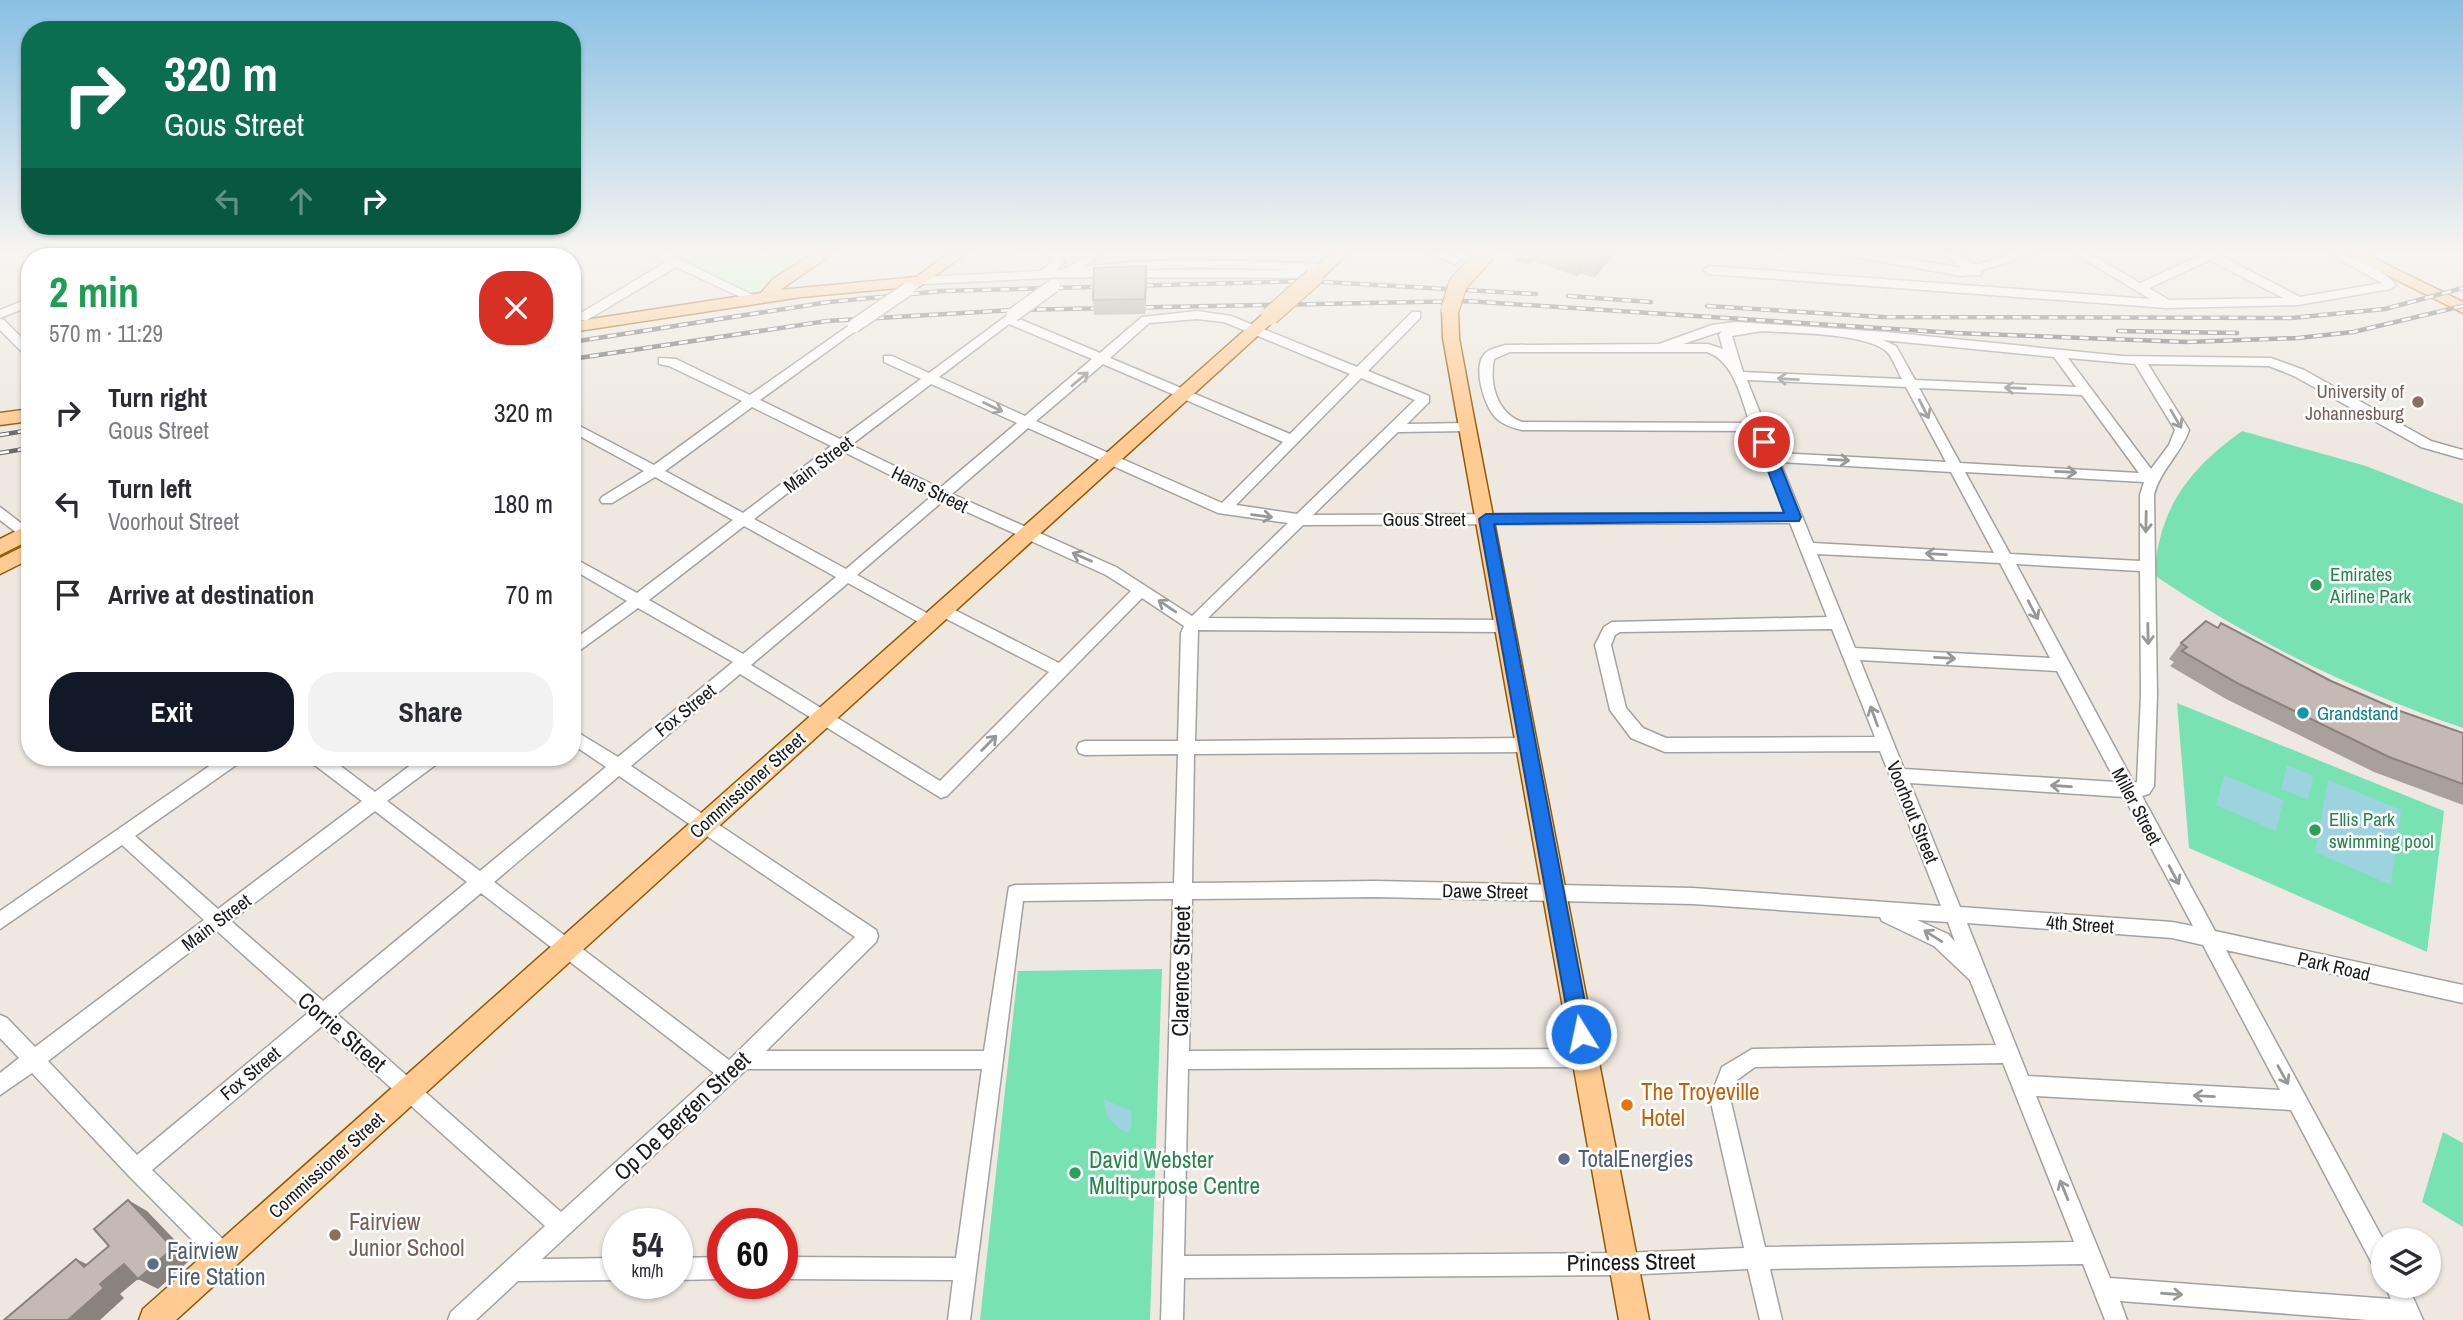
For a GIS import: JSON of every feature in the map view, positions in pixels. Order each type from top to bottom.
[{"type":"main road","points":[[581,320],[631,314]]},
{"type":"main road","name":"Commissioner Street","points":[[154,1320],[1273,314]]},
{"type":"main road","points":[[1450,314],[1451,338],[1467,427],[1634,1320]]},
{"type":"main road","points":[[0,419],[21,415]]},
{"type":"main road","points":[[0,548],[21,540]]},
{"type":"main road","points":[[0,566],[21,545]]},
{"type":"street","points":[[607,500],[656,470],[750,399],[872,314]]},
{"type":"street","name":"Main Street","points":[[581,643],[1016,314]]},
{"type":"street","name":"Fox Street","points":[[136,1169],[480,883],[617,765],[847,576],[1104,359],[1146,320],[1153,317],[1207,315],[1255,330],[1424,399],[1396,428]]},
{"type":"street","points":[[1223,510],[1416,315]]},
{"type":"street","points":[[1011,317],[1291,440]]},
{"type":"street","points":[[0,323],[21,344]]},
{"type":"street","points":[[1663,347],[1721,327],[1843,334],[2056,354],[2150,478]]},
{"type":"street","name":"Voorhout Street","points":[[1758,329],[1730,331],[1725,335],[1737,373],[1793,517],[1852,654],[1885,744],[2116,1320]]},
{"type":"street","points":[[1843,334],[1874,340],[1892,349],[1894,344],[1904,341],[2140,361],[2262,361],[2279,364],[2426,444],[2463,455]]},
{"type":"street","points":[[1757,427],[1538,428],[1515,425],[1495,408],[1485,368],[1491,354],[1509,348],[1663,347],[1716,350],[1725,356],[1737,373],[2084,391]]},
{"type":"street","name":"Miller Street","points":[[1892,349],[2371,1238]]},
{"type":"street","name":"Gous Street","points":[[888,359],[1223,510],[1301,520],[1793,517]]},
{"type":"street","name":"Hans Street","points":[[663,361],[672,362],[750,399],[1025,535],[1082,556],[1142,589],[1193,624]]},
{"type":"street","points":[[1899,776],[2143,789],[2148,774],[2145,566],[2150,478],[2178,441],[2182,430],[2140,361]]},
{"type":"street","points":[[1193,624],[1396,428],[1467,427]]},
{"type":"street","points":[[581,431],[847,576],[1061,671]]},
{"type":"street","points":[[1771,457],[2150,478]]},
{"type":"street","points":[[0,512],[21,532]]},
{"type":"street","points":[[1807,548],[2145,566]]},
{"type":"street","points":[[581,567],[640,599],[743,662],[739,666],[941,791],[1142,589]]},
{"type":"street","points":[[1838,623],[1622,625],[1612,628],[1603,645],[1618,710],[1637,733],[1665,744],[1885,744]]},
{"type":"street","points":[[1193,624],[1504,626]]},
{"type":"street","name":"Clarence Street","points":[[1172,1320],[1189,633],[1193,624]]},
{"type":"street","points":[[1852,654],[2062,664]]},
{"type":"street","points":[[581,741],[705,824]]},
{"type":"street","points":[[1085,748],[1527,745]]},
{"type":"street","points":[[0,921],[221,766]]},
{"type":"street","points":[[328,766],[565,948],[736,1066],[991,1060],[958,1320]]},
{"type":"street","name":"Main Street","points":[[0,1085],[421,766]]},
{"type":"street","name":"Op De Bergen Street","points":[[459,1320],[736,1066],[869,936],[705,824]]},
{"type":"street","name":"Corrie Street","points":[[122,835],[562,1227]]},
{"type":"street","name":"Dawe Street","points":[[991,1060],[1015,893],[1182,890],[1555,891],[1693,896],[1954,916]]},
{"type":"street","points":[[1872,909],[1904,921],[1941,940],[1982,981]]},
{"type":"street","name":"4th Street","points":[[1954,916],[2172,930],[2206,936]]},
{"type":"street","name":"Park Road","points":[[2206,936],[2463,995]]},
{"type":"street","points":[[0,1024],[136,1169],[225,1257]]},
{"type":"street","points":[[1771,1320],[1720,1098],[1729,1074],[1752,1058],[2009,1054]]},
{"type":"street","points":[[1180,1060],[1585,1058]]},
{"type":"street","points":[[2021,1085],[2297,1101]]},
{"type":"street","name":"Princess Street","points":[[1174,1267],[1623,1264],[1755,1258],[2089,1253]]},
{"type":"street","points":[[798,1268],[964,1269]]},
{"type":"street","points":[[513,1270],[602,1269]]},
{"type":"street","points":[[2104,1289],[2412,1316]]},
{"type":"street","points":[[2402,1298],[2412,1316]]},
{"type":"green space","name":"Emirates Airline Park","points":[[2242,431],[2366,466],[2463,504],[2463,728],[2382,697],[2303,662],[2227,621],[2154,575],[2163,529],[2180,492],[2206,461]]},
{"type":"green space","name":"Ellis Park swimming pool","points":[[2177,703],[2444,811],[2427,952],[2189,848]]},
{"type":"green space","name":"David Webster Multipurpose Centre","points":[[1162,969],[1150,1320],[980,1320],[1018,971]]},
{"type":"green space","points":[[2443,1132],[2463,1143],[2463,1227],[2422,1202]]},
{"type":"water","points":[[2287,765],[2313,776],[2308,800],[2281,789]]},
{"type":"water","points":[[2224,775],[2283,800],[2276,831],[2216,805]]},
{"type":"water","points":[[2328,780],[2401,810],[2391,885],[2315,852]]},
{"type":"water","points":[[1104,1099],[1131,1111],[1132,1125],[1128,1133],[1110,1120]]},
{"type":"building","points":[[2206,621],[2218,628],[2221,623],[2331,681],[2400,711],[2463,733],[2463,784],[2389,757],[2239,684],[2182,651],[2187,647],[2181,643]]},
{"type":"building","points":[[128,1200],[173,1248],[138,1279],[124,1264],[100,1284],[104,1288],[68,1320],[4,1320],[76,1259],[84,1267],[109,1246],[94,1229]]},
{"type":"railway","points":[[581,341],[754,314]]},
{"type":"railway","points":[[581,358],[827,321],[952,314]]},
{"type":"railway","points":[[1659,314],[1955,333],[2187,342],[2298,338],[2353,332],[2431,314]]},
{"type":"railway","points":[[1828,314],[1882,317],[2291,318],[2337,314]]},
{"type":"railway","points":[[2118,331],[2237,333]]},
{"type":"railway","points":[[0,435],[21,432]]},
{"type":"railway","points":[[0,453],[21,450]]},
{"type":"place","name":"University of Johannesburg","points":[[2418,402]]},
{"type":"place","name":"Emirates Airline Park","points":[[2316,585]]},
{"type":"place","name":"Grandstand","points":[[2303,713]]},
{"type":"place","name":"Ellis Park swimming pool","points":[[2315,830]]},
{"type":"place","name":"The Troyeville Hotel","points":[[1627,1105]]},
{"type":"place","name":"TotalEnergies","points":[[1564,1159]]},
{"type":"place","name":"David Webster Multipurpose Centre","points":[[1075,1173]]},
{"type":"place","name":"Fairview Junior School","points":[[335,1235]]},
{"type":"place","name":"Fairview Fire Station","points":[[153,1264]]},
{"type":"route","points":[[1581,1034],[1486,519],[1793,517],[1764,442]]}]
